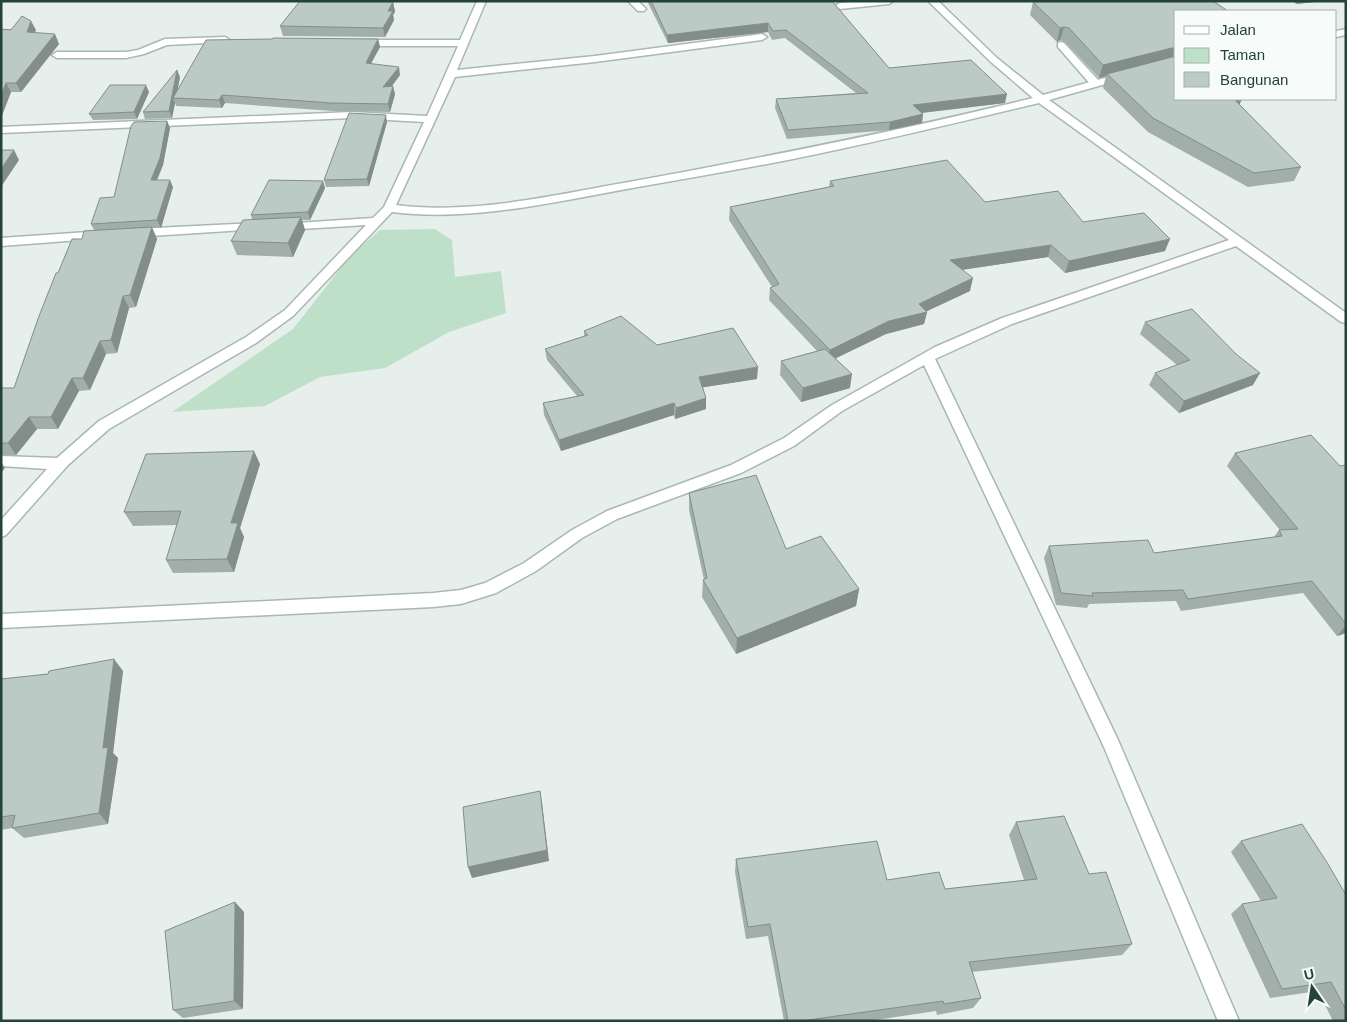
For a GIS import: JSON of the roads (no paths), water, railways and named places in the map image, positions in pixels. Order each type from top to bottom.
[{"type":"street","points":[[1,531],[86,438],[104,425],[250,340],[288,313],[389,208],[431,119],[482,1]]},
{"type":"street","points":[[632,1],[641,9]]},
{"type":"street","points":[[840,6],[889,1]]},
{"type":"street","points":[[932,1],[994,60],[1041,100],[1346,319]]},
{"type":"street","points":[[450,74],[595,59],[762,37]]},
{"type":"street","points":[[57,55],[126,55],[141,52],[165,42],[237,40]]},
{"type":"street","points":[[352,43],[464,43]]},
{"type":"street","points":[[1061,45],[1095,83]]},
{"type":"street","points":[[389,208],[419,212],[470,210],[538,201],[787,157],[920,129],[1041,100],[1131,74]]},
{"type":"street","points":[[1,130],[352,115],[431,119]]},
{"type":"street","points":[[1,242],[116,234],[376,221]]},
{"type":"street","points":[[1,621],[433,600],[461,597],[490,588],[522,571],[576,534],[612,515],[736,469],[789,442],[837,408],[927,357],[1007,320],[1238,241]]},
{"type":"street","points":[[927,357],[1112,746],[1229,1021]]},
{"type":"street","points":[[1,461],[61,464]]}]
